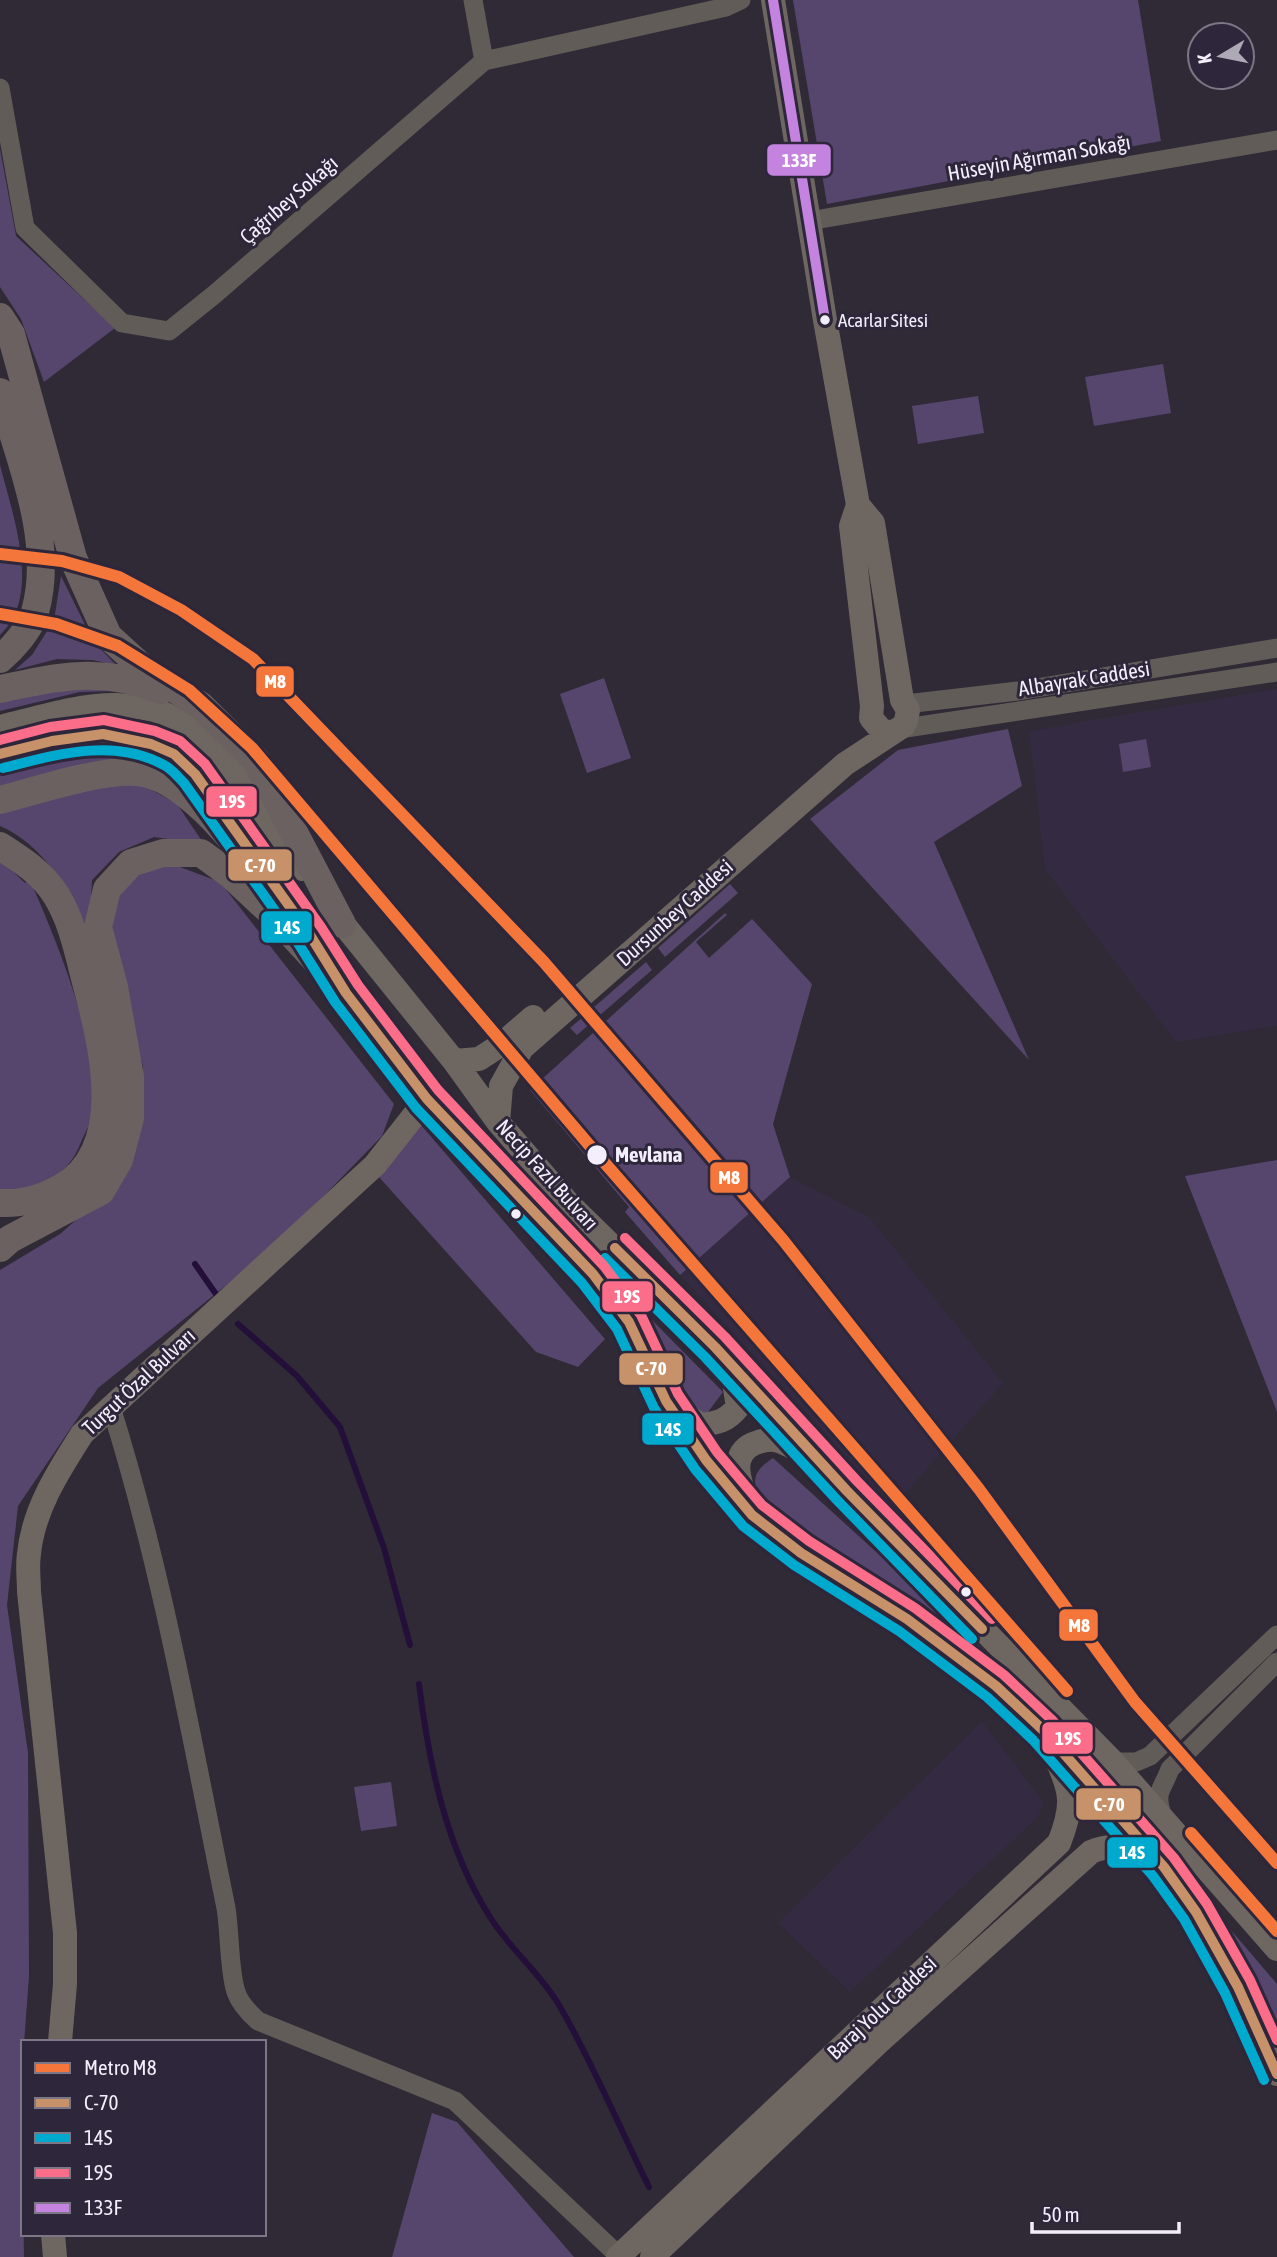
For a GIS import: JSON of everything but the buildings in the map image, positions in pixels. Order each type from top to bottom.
[{"type":"highway","points":[[0,317],[11,334],[73,558],[108,636],[144,667],[201,706],[256,760],[342,924]]},
{"type":"highway","points":[[0,392],[40,538],[41,577],[34,615],[12,649],[0,659]]},
{"type":"highway","points":[[0,689],[50,678],[99,674],[134,680],[167,692],[194,706],[256,760]]},
{"type":"highway","points":[[0,800],[104,775],[137,772],[165,779],[193,799],[310,935]]},
{"type":"highway","points":[[0,846],[30,865],[56,895],[74,934],[105,1062],[104,1116],[93,1157],[73,1181],[41,1199],[0,1203]]},
{"type":"highway","points":[[0,1248],[10,1239],[102,1191],[119,1160],[130,1118],[130,1077],[114,987],[98,927],[107,889],[131,863],[163,853],[201,853],[231,875],[274,915],[346,993]]},
{"type":"main road","points":[[774,0],[858,505],[873,523],[904,702],[906,721],[896,730],[882,731],[872,712],[850,526],[858,505]]},
{"type":"main road","points":[[872,712],[875,701],[885,695],[897,696],[904,702]]},
{"type":"main road","name":"Necip Fazıl Bulvarı","points":[[0,727],[58,713],[114,705],[154,710],[182,723],[226,762],[342,924],[454,1061],[498,1122],[570,1205],[715,1347],[818,1460],[1113,1762],[1277,1949]]},
{"type":"main road","name":"Dursunbey Caddesi","points":[[454,1061],[479,1059],[502,1044],[859,734],[872,712]]},
{"type":"main road","name":"Dursunbey Caddesi","points":[[498,1122],[501,1086],[522,1048],[783,816],[845,764],[896,730]]},
{"type":"main road","name":"Necip Fazıl Bulvarı","points":[[0,754],[52,741],[103,734],[151,744],[174,754],[195,774],[310,935],[346,993],[427,1099],[593,1274],[629,1322],[666,1401],[706,1460],[752,1516],[801,1553],[907,1619],[996,1686],[1043,1730],[1164,1867],[1196,1912],[1238,1987],[1277,2074]]},
{"type":"main road","name":"Turgut Özal Bulvarı","points":[[60,2040],[65,1984],[65,1933],[29,1592],[29,1552],[39,1513],[57,1473],[82,1434],[375,1165],[427,1099]]},
{"type":"main road","points":[[666,1401],[701,1426],[730,1418],[738,1407],[737,1392],[733,1376],[715,1347]]},
{"type":"main road","points":[[752,1516],[739,1480],[738,1464],[745,1448],[761,1441],[777,1440],[818,1460]]},
{"type":"main road","name":"Baraj Yolu Caddesi","points":[[652,2257],[1059,1843],[1069,1818],[1069,1785],[1043,1730]]},
{"type":"main road","name":"Baraj Yolu Caddesi","points":[[619,2257],[873,2032],[1091,1852],[1112,1846],[1122,1847],[1164,1867]]},
{"type":"main road","points":[[53,2236],[55,2257]]},
{"type":"street","points":[[473,0],[484,61]]},
{"type":"street","name":"Çağrıbey Sokağı","points":[[0,88],[25,228],[122,323],[169,331],[484,61],[726,7],[741,0]]},
{"type":"street","name":"Hüseyin Ağırman Sokağı","points":[[809,221],[1277,141]]},
{"type":"street","name":"Albayrak Caddesi","points":[[904,702],[1018,691],[1277,648]]},
{"type":"street","name":"Albayrak Caddesi","points":[[896,730],[1277,672]]},
{"type":"street","points":[[111,1407],[136,1487],[184,1699],[227,1915],[236,1991],[246,2011],[258,2021],[455,2101],[619,2257]]},
{"type":"street","points":[[1113,1762],[1136,1762],[1152,1754],[1277,1635]]},
{"type":"street","points":[[1163,1818],[1158,1802],[1159,1788],[1170,1769],[1277,1662]]},
{"type":"shaded area","points":[[793,0],[1138,0],[1161,141],[827,204]]},
{"type":"shaded area","points":[[0,149],[16,236],[115,328],[44,382],[21,319],[0,287]]},
{"type":"shaded area","points":[[1163,364],[1171,413],[1094,426],[1085,377]]},
{"type":"shaded area","points":[[978,396],[984,433],[918,444],[912,406]]},
{"type":"shaded area","points":[[0,465],[17,530],[22,577],[20,599],[13,618],[0,635]]},
{"type":"shaded area","points":[[61,576],[93,641],[116,665],[92,660],[57,659],[15,670],[32,655],[54,620]]},
{"type":"shaded area","points":[[604,678],[631,758],[587,773],[560,694]]},
{"type":"shaded area","points":[[75,682],[114,691],[80,692],[0,711],[0,698]]},
{"type":"shaded area","points":[[1277,689],[1277,1026],[1176,1042],[1045,869],[1029,731]]},
{"type":"shaded area","points":[[1008,729],[1022,786],[934,842],[1029,1060],[810,819],[898,750]]},
{"type":"shaded area","points":[[1146,739],[1151,767],[1123,772],[1119,744]]},
{"type":"shaded area","points":[[104,747],[134,759],[0,787],[0,770]]},
{"type":"shaded area","points":[[106,785],[143,785],[177,804],[204,844],[154,837],[119,852],[92,880],[89,932],[54,871],[30,845],[0,826],[0,809]]},
{"type":"shaded area","points":[[0,859],[25,883],[30,880],[40,904],[74,994],[90,1056],[94,1086],[91,1120],[68,1165],[38,1185],[0,1190]]},
{"type":"shaded area","points":[[161,860],[220,882],[394,1104],[382,1136],[274,1247],[98,1388],[18,1506],[7,1605],[28,1753],[29,1976],[24,2040],[21,2040],[21,2236],[24,2236],[24,2257],[0,2257],[0,1270],[60,1234],[123,1179],[138,1135],[143,1067],[109,921],[118,897],[135,875]]},
{"type":"shaded area","points":[[730,884],[738,893],[665,957],[658,948]]},
{"type":"shaded area","points":[[725,913],[727,915],[696,942],[709,958],[752,919],[812,984],[773,1124],[790,1177],[680,1275],[625,1212],[629,1207],[530,1090]]},
{"type":"shaded area","points":[[646,962],[652,970],[577,1035],[570,1028]]},
{"type":"shaded area","points":[[421,1125],[605,1339],[578,1367],[536,1352],[379,1177]]},
{"type":"shaded area","points":[[1277,1160],[1277,1412],[1185,1176]]},
{"type":"shaded area","points":[[790,1177],[870,1218],[1003,1383],[893,1507],[680,1275]]},
{"type":"shaded area","points":[[645,1313],[723,1392],[708,1412],[701,1414],[692,1407]]},
{"type":"shaded area","points":[[773,1458],[997,1662],[761,1506],[755,1478],[760,1468]]},
{"type":"shaded area","points":[[982,1721],[1044,1803],[1038,1817],[850,1992],[778,1923]]},
{"type":"shaded area","points":[[391,1782],[397,1826],[361,1831],[354,1787]]},
{"type":"shaded area","points":[[1202,1896],[1277,1984],[1277,2033],[1274,2027]]},
{"type":"shaded area","points":[[432,2113],[457,2122],[574,2257],[392,2257]]},
{"type":"waterway","points":[[195,1264],[218,1297]]},
{"type":"waterway","points":[[238,1324],[297,1376],[340,1427],[384,1548],[410,1645]]},
{"type":"waterway","points":[[419,1684],[434,1775],[462,1863],[490,1917],[559,2005],[595,2072],[649,2187]]},
{"type":"metro line","name":"M8","points":[[0,554],[62,561],[119,577],[181,610],[253,659],[543,961],[783,1240],[979,1489],[1135,1702],[1277,1863]]},
{"type":"metro line","name":"M8","points":[[0,614],[56,624],[118,646],[189,690],[252,748],[596,1153],[1067,1691]]},
{"type":"metro line","name":"M8","points":[[1191,1833],[1277,1931]]},
{"type":"transit line","name":"133F","points":[[773,0],[825,320]]},
{"type":"transit line","name":"19S","points":[[0,740],[50,727],[104,720],[155,731],[180,741],[205,764],[321,927],[358,985],[438,1090],[604,1266],[641,1315],[678,1394],[717,1452],[762,1505],[809,1541],[915,1608],[1004,1675],[1053,1721],[1174,1858],[1207,1904],[1250,1980],[1277,2040]]},
{"type":"transit line","name":"C-70","points":[[0,754],[52,741],[103,734],[151,744],[174,754],[195,774],[310,935],[346,993],[427,1099],[593,1274],[629,1322],[666,1401],[706,1460],[752,1515],[801,1553],[907,1619],[996,1686],[1043,1730],[1164,1867],[1196,1912],[1238,1987],[1277,2074]]},
{"type":"transit line","name":"14S","points":[[3,768],[63,754],[104,750],[145,757],[167,767],[184,783],[298,943],[335,1002],[416,1108],[582,1283],[617,1329],[654,1408],[695,1469],[743,1526],[794,1565],[899,1631],[987,1697],[1033,1740],[1153,1876],[1184,1919],[1225,1993],[1264,2080]]},
{"type":"transit line","name":"19S","points":[[625,1238],[725,1337],[857,1481],[992,1619]]},
{"type":"transit line","name":"C-70","points":[[615,1248],[715,1347],[847,1491],[982,1629]]},
{"type":"transit line","name":"14S","points":[[605,1258],[705,1357],[837,1500],[972,1639]]},
{"type":"place","name":"Acarlar Sitesi","points":[[825,320]]},
{"type":"place","name":"Mevlana","points":[[597,1155]]}]
